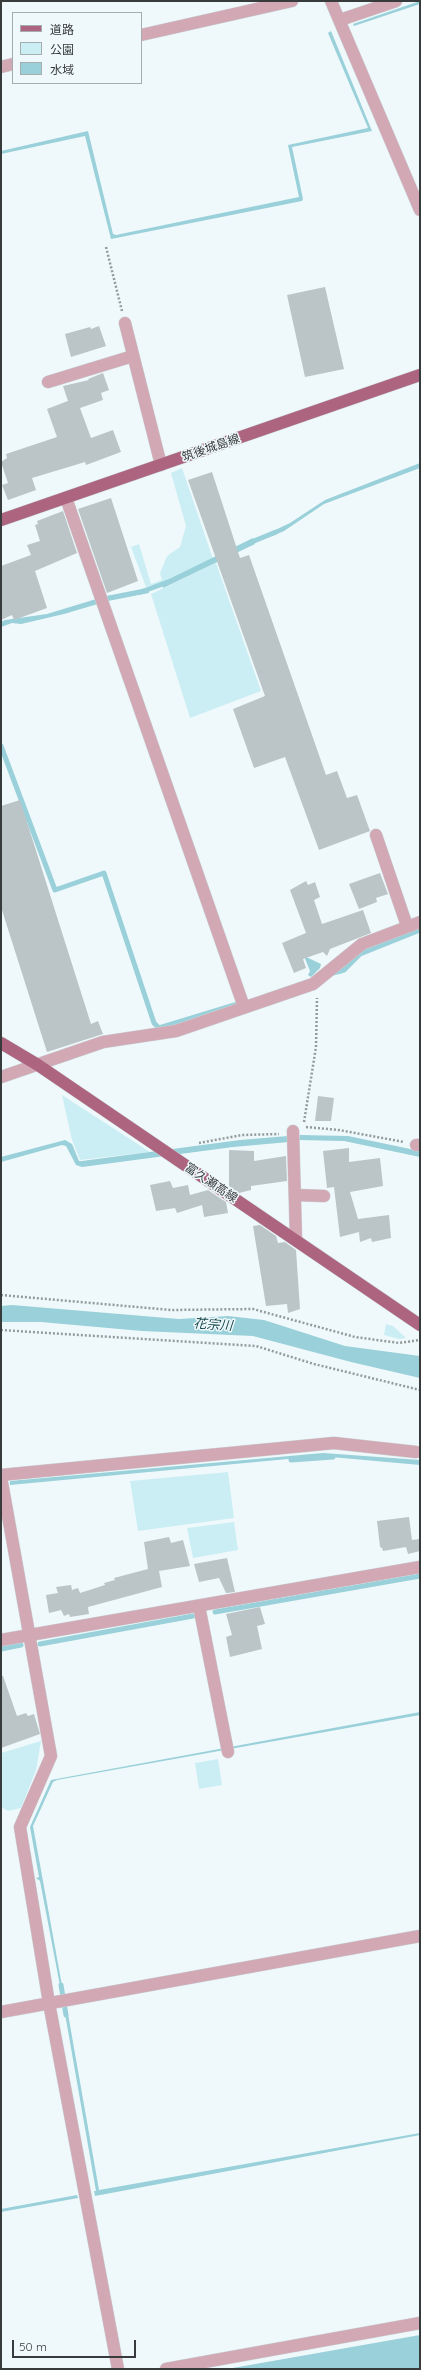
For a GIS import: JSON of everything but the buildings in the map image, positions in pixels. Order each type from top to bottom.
[{"type":"main road","name":"筑後城島線","points":[[1,520],[420,374]]},
{"type":"main road","name":"富久瀬高線","points":[[1,1043],[38,1065],[420,1325]]},
{"type":"street","points":[[142,35],[292,1]]},
{"type":"street","points":[[331,1],[420,210]]},
{"type":"street","points":[[340,20],[396,1]]},
{"type":"street","points":[[1,67],[12,64]]},
{"type":"street","points":[[125,323],[161,465]]},
{"type":"street","points":[[48,382],[133,356]]},
{"type":"street","points":[[66,498],[244,1008]]},
{"type":"street","points":[[376,835],[407,926]]},
{"type":"street","points":[[1,1077],[103,1042],[176,1031],[313,984],[362,944],[420,922]]},
{"type":"street","points":[[296,1240],[298,1129]]},
{"type":"street","points":[[296,1195],[324,1196]]},
{"type":"street","points":[[118,2369],[50,2003],[20,1827],[51,1756],[1,1476],[334,1443],[416,1452]]},
{"type":"street","points":[[1,1640],[420,1567]]},
{"type":"street","points":[[199,1606],[228,1752]]},
{"type":"street","points":[[1,2012],[420,1936]]},
{"type":"street","points":[[166,2369],[420,2323]]},
{"type":"path","points":[[106,247],[125,323]]},
{"type":"path","points":[[298,1129],[316,1047],[317,995],[313,984]]},
{"type":"path","points":[[1,1295],[171,1310],[253,1309],[355,1336],[399,1344],[420,1340]]},
{"type":"path","points":[[1,1330],[256,1346],[343,1372],[420,1390]]},
{"type":"green space","points":[[182,468],[213,559],[167,581],[146,587],[131,547],[139,544],[151,584],[162,580],[160,573],[167,556],[180,547],[186,526],[171,473]]},
{"type":"green space","points":[[216,563],[261,691],[190,718],[151,594]]},
{"type":"green space","points":[[62,1095],[150,1152],[80,1160],[72,1140]]},
{"type":"green space","points":[[386,1324],[393,1326],[406,1338],[399,1339],[384,1335]]},
{"type":"green space","points":[[228,1472],[234,1518],[138,1531],[130,1481]]},
{"type":"green space","points":[[234,1522],[238,1550],[193,1558],[187,1528]]},
{"type":"green space","points":[[41,1741],[36,1770],[21,1808],[8,1811],[1,1807],[1,1757],[3,1756],[1,1753]]},
{"type":"green space","points":[[218,1759],[222,1785],[199,1789],[195,1763]]},
{"type":"water","points":[[420,1],[420,4],[354,26],[353,24]]},
{"type":"water","points":[[331,31],[372,131],[292,147],[303,199],[302,201],[111,239],[85,136],[1,154],[1,151],[88,131],[113,234],[116,235],[299,197],[288,145],[368,128],[328,33]]},
{"type":"water","points":[[420,463],[420,468],[324,504],[284,531],[272,536],[271,532],[290,523],[325,500]]},
{"type":"water","points":[[253,538],[255,544],[163,588],[161,583]]},
{"type":"water","points":[[147,588],[149,593],[108,601],[64,614],[21,624],[12,623],[1,627],[1,622],[5,620],[47,614],[106,596]]},
{"type":"water","points":[[304,956],[321,964],[320,968],[311,977],[308,975],[310,971]]},
{"type":"water","points":[[300,1135],[348,1136],[420,1151],[420,1157],[344,1141],[299,1140]]},
{"type":"water","points":[[288,1136],[289,1142],[233,1147],[82,1167],[76,1165],[66,1146],[62,1145],[1,1162],[1,1157],[65,1140],[72,1144],[79,1161],[82,1161],[240,1140]]},
{"type":"water","name":"花宗川","points":[[12,1305],[179,1319],[228,1316],[264,1320],[345,1346],[420,1356],[420,1378],[351,1362],[253,1336],[142,1331],[41,1322],[1,1322],[1,1306]]},
{"type":"water","points":[[323,1453],[420,1460],[420,1465],[320,1456],[10,1485],[10,1481]]},
{"type":"water","points":[[420,1712],[420,1715],[57,1780],[53,1782],[33,1826],[63,1991],[61,1991],[40,1881],[36,1878],[39,1877],[30,1827],[51,1780]]},
{"type":"water","points":[[64,2008],[67,2008],[99,2190],[420,2133],[420,2135],[95,2196],[94,2191],[96,2191]]},
{"type":"water","points":[[77,2195],[78,2198],[1,2212],[1,2209]]},
{"type":"water","points":[[420,2335],[420,2369],[227,2369]]},
{"type":"waterway","points":[[249,543],[276,532]]},
{"type":"waterway","points":[[141,592],[168,582]]},
{"type":"waterway","points":[[1,746],[55,890],[104,873],[154,1023],[159,1028],[241,1003]]},
{"type":"waterway","points":[[333,973],[344,970],[360,954],[420,930]]},
{"type":"waterway","points":[[291,1460],[333,1457]]},
{"type":"waterway","points":[[215,1612],[420,1576]]},
{"type":"waterway","points":[[40,1644],[193,1616]]},
{"type":"waterway","points":[[1,1649],[21,1645]]},
{"type":"waterway","points":[[61,1985],[66,2015]]}]
